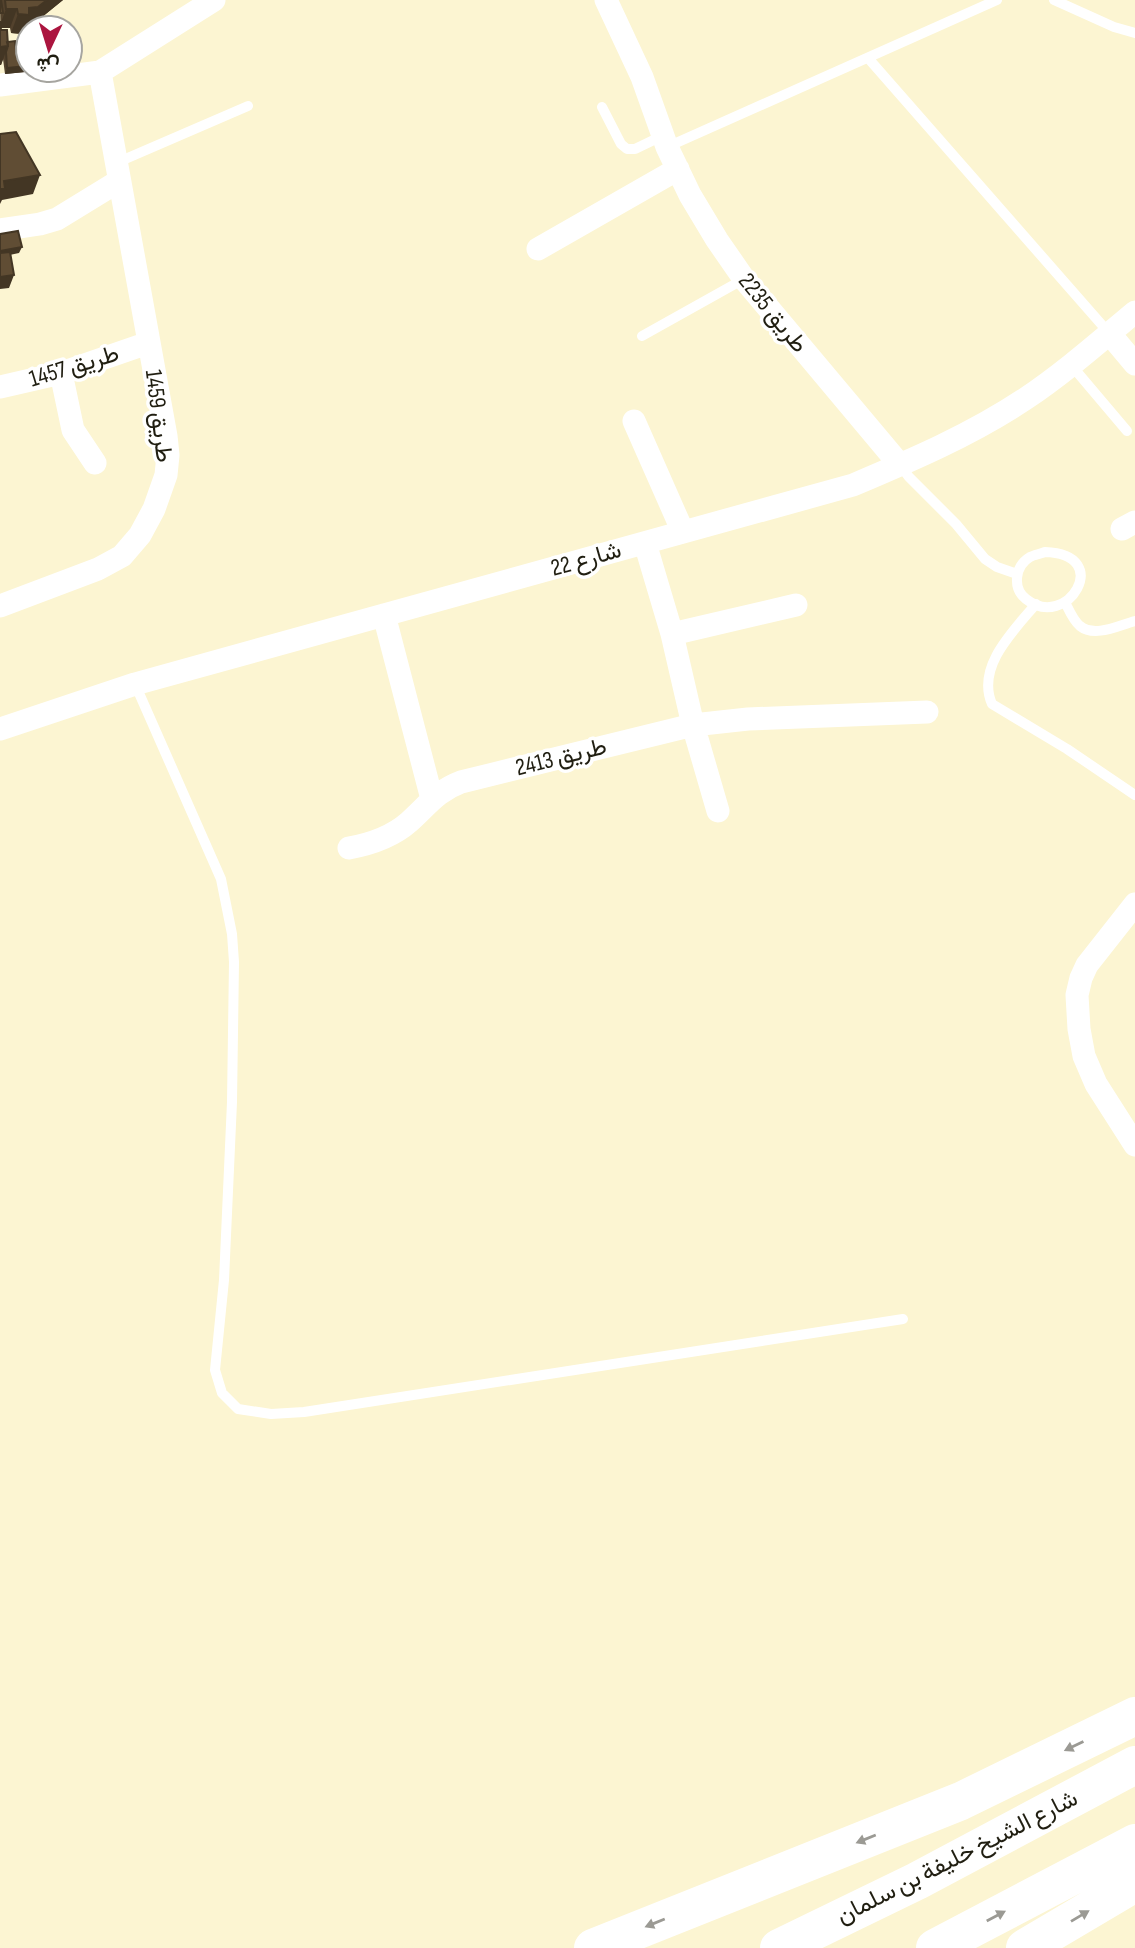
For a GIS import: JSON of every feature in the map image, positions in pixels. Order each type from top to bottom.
[{"type":"highway","points":[[593,1948],[961,1801],[1135,1716]]},
{"type":"highway","name":"شارع الشيخ خليفة بن سلمان","points":[[779,1948],[916,1881],[1135,1765]]},
{"type":"highway","points":[[935,1948],[1135,1843]]},
{"type":"highway","points":[[1025,1948],[1135,1883]]},
{"type":"street","points":[[0,85],[100,72],[214,0]]},
{"type":"street","name":"طريق 2235","points":[[606,0],[642,77],[665,141],[690,195],[717,240],[744,279],[900,465]]},
{"type":"street","name":"طريق 1459","points":[[0,606],[98,569],[122,556],[140,535],[154,509],[166,475],[166,436],[100,72]]},
{"type":"street","points":[[538,249],[678,169]]},
{"type":"street","points":[[0,230],[57,219],[118,172]]},
{"type":"street","name":"شارع 22","points":[[0,729],[135,684],[853,485],[942,447],[1025,399],[1072,366],[1135,313]]},
{"type":"street","points":[[1110,333],[1135,364]]},
{"type":"street","name":"طريق 1457","points":[[0,387],[61,373],[148,343]]},
{"type":"street","points":[[61,373],[73,430],[95,463]]},
{"type":"street","points":[[634,421],[683,532]]},
{"type":"street","points":[[645,543],[673,634],[693,725],[718,811]]},
{"type":"street","points":[[673,634],[796,605]]},
{"type":"street","points":[[384,615],[432,799]]},
{"type":"street","name":"طريق 2413","points":[[349,848],[399,830],[449,786],[693,725],[748,719],[927,712]]},
{"type":"street","points":[[1135,904],[1087,965],[1077,995],[1084,1056],[1096,1084],[1135,1144]]},
{"type":"lane","points":[[602,107],[621,144],[627,149],[665,141],[868,58],[997,0]]},
{"type":"lane","points":[[1054,0],[1135,33]]},
{"type":"lane","points":[[868,58],[1110,333]]},
{"type":"lane","points":[[118,172],[248,106]]},
{"type":"lane","points":[[642,336],[744,279]]},
{"type":"lane","points":[[1072,366],[1127,431]]},
{"type":"lane","points":[[900,465],[985,559],[997,567],[1017,574]]},
{"type":"lane","points":[[1054,553],[1070,558],[1077,565],[1080,583],[1076,592],[1065,602],[1051,606],[1026,600],[1020,592],[1017,574],[1028,558],[1037,554],[1054,553]]},
{"type":"lane","points":[[1065,602],[1077,623],[1087,630],[1100,631],[1135,621]]},
{"type":"lane","points":[[1036,604],[1007,638],[988,673],[987,689],[992,704],[1067,749],[1135,795]]},
{"type":"lane","points":[[135,684],[221,878],[232,934],[232,1102],[224,1280],[215,1370],[222,1393],[238,1409],[271,1414],[304,1412],[903,1319]]},
{"type":"building","points":[[5,0],[47,0],[38,7],[29,8],[29,14],[18,14],[17,9],[6,9]]},
{"type":"building","points":[[0,21],[1,30],[7,30],[8,46],[0,47]]},
{"type":"building","points":[[14,41],[14,67],[7,68],[7,42]]},
{"type":"building","points":[[16,132],[40,175],[4,181],[5,189],[0,189],[0,134]]},
{"type":"building","points":[[18,231],[22,247],[0,251],[0,234]]},
{"type":"building","points":[[10,252],[14,275],[0,277],[0,253]]}]
